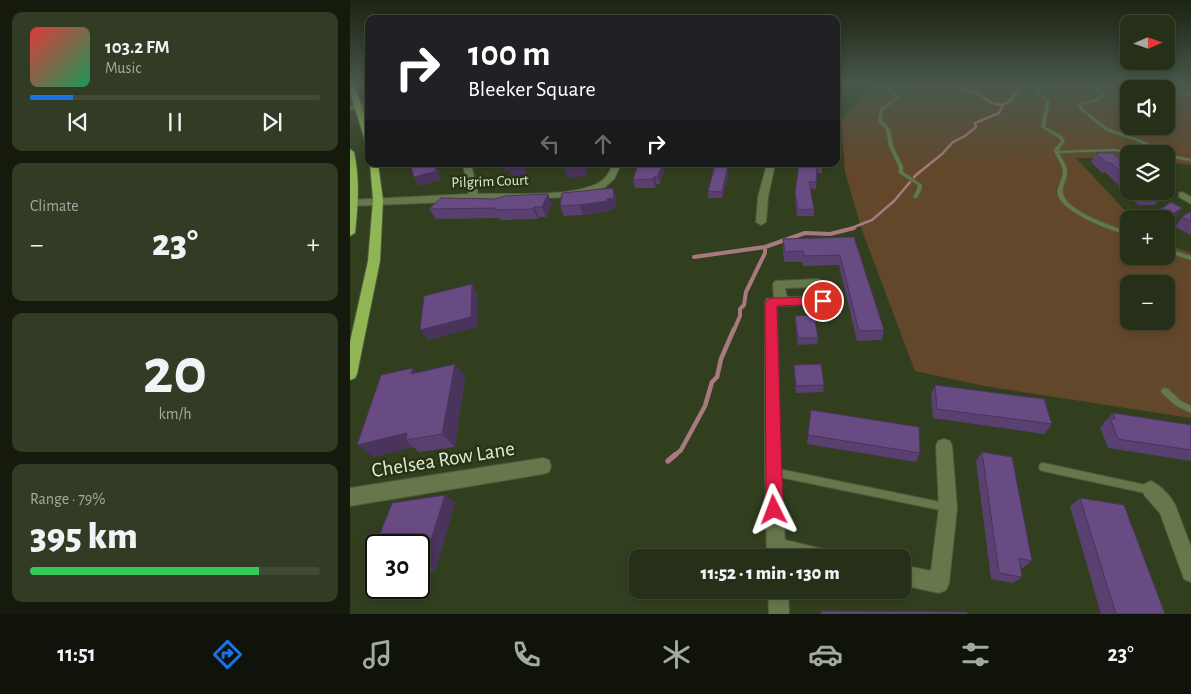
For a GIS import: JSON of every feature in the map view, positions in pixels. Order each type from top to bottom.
[{"type":"main road","points":[[356,113],[365,132]]},
{"type":"main road","points":[[350,152],[352,162],[350,233]]},
{"type":"main road","points":[[350,374],[374,261],[378,200],[374,167]]},
{"type":"street","points":[[468,167],[474,196]]},
{"type":"street","name":"Pilgrim Court","points":[[352,203],[378,200],[544,194],[592,189],[612,177],[616,167]]},
{"type":"street","points":[[761,222],[763,197],[770,167]]},
{"type":"street","points":[[1182,195],[1191,201]]},
{"type":"street","points":[[776,302],[772,472],[777,549]]},
{"type":"street","points":[[911,577],[939,583],[948,508],[944,446]]},
{"type":"street","name":"Chelsea Row Lane","points":[[350,497],[543,466]]},
{"type":"street","points":[[1151,490],[1167,507],[1191,572]]},
{"type":"street","points":[[778,599],[779,614]]},
{"type":"lane","points":[[881,113],[880,121],[888,129],[893,152],[901,167],[901,174],[920,185],[920,190],[915,197]]},
{"type":"lane","points":[[1046,113],[1043,126],[1062,137],[1062,141],[1058,146],[1057,158],[1063,164],[1065,171],[1060,194],[1063,201],[1090,220],[1120,231]]},
{"type":"lane","points":[[1086,113],[1100,125],[1174,157],[1191,160]]},
{"type":"lane","points":[[1057,152],[1120,151]]},
{"type":"lane","points":[[1175,253],[1191,258]]},
{"type":"lane","points":[[1165,390],[1178,403],[1191,410]]},
{"type":"lane","points":[[1043,467],[1151,490]]},
{"type":"lane","points":[[772,472],[948,508]]},
{"type":"shaded area","points":[[848,113],[1120,113],[1120,135],[1175,135],[1175,113],[1191,113],[1191,165],[1175,163],[1175,145],[1120,145],[1120,158],[1076,158],[1125,210],[1120,210],[1120,265],[1175,265],[1175,247],[1191,253],[1191,418],[984,386],[915,371],[862,230],[845,172],[841,120]]},
{"type":"building","points":[[1096,153],[1113,153],[1120,159],[1120,172],[1111,163],[1107,163]]},
{"type":"building","points":[[411,167],[434,167],[436,171],[414,177]]},
{"type":"building","points":[[637,167],[661,167],[658,176],[655,176],[653,179],[633,180]]},
{"type":"building","points":[[715,167],[727,167],[722,192],[708,191]]},
{"type":"building","points":[[799,167],[817,167],[816,182],[809,182],[814,209],[798,210],[795,193]]},
{"type":"building","points":[[613,188],[614,198],[607,199],[607,201],[560,206],[562,193]]},
{"type":"building","points":[[548,194],[542,207],[534,207],[533,209],[429,209],[441,198],[495,199],[505,196]]},
{"type":"building","points":[[1171,202],[1182,208],[1175,213],[1175,210],[1159,210]]},
{"type":"building","points":[[1191,211],[1191,221],[1182,217]]},
{"type":"building","points":[[854,237],[884,330],[859,331],[840,255],[804,256],[803,251],[785,252],[783,239]]},
{"type":"building","points":[[472,284],[471,317],[420,330],[424,296]]},
{"type":"building","points":[[814,315],[818,338],[798,338],[795,316]]},
{"type":"building","points":[[455,364],[442,434],[406,440],[407,433],[357,445],[381,375],[413,368],[411,374]]},
{"type":"building","points":[[821,364],[824,385],[796,386],[794,365]]},
{"type":"building","points":[[935,385],[1044,399],[1052,424],[937,409]]},
{"type":"building","points":[[811,410],[919,427],[920,453],[808,435]]},
{"type":"building","points":[[1113,413],[1191,425],[1191,450],[1118,439],[1110,418],[1115,419]]},
{"type":"building","points":[[982,452],[1012,457],[1032,561],[1019,558],[1022,577],[999,573]]},
{"type":"building","points":[[445,495],[430,543],[430,534],[380,534],[392,503]]},
{"type":"building","points":[[1080,498],[1124,505],[1165,614],[1116,614]]},
{"type":"building","points":[[821,611],[967,612],[968,614],[821,614]]},
{"type":"waterway","points":[[849,229],[872,220],[894,201],[916,175],[942,154],[953,142],[965,136],[976,127],[975,123],[999,113]]},
{"type":"waterway","points":[[765,247],[805,233],[830,234],[854,228]]},
{"type":"waterway","points":[[694,257],[765,247]]},
{"type":"waterway","points":[[734,330],[740,316],[740,309],[744,305],[746,292],[765,253],[765,247]]},
{"type":"waterway","points":[[674,456],[681,450],[705,406],[712,382],[717,377],[721,359],[734,329]]},
{"type":"waterway","points":[[668,461],[675,455]]},
{"type":"route","points":[[774,510],[771,302],[823,301]]}]
